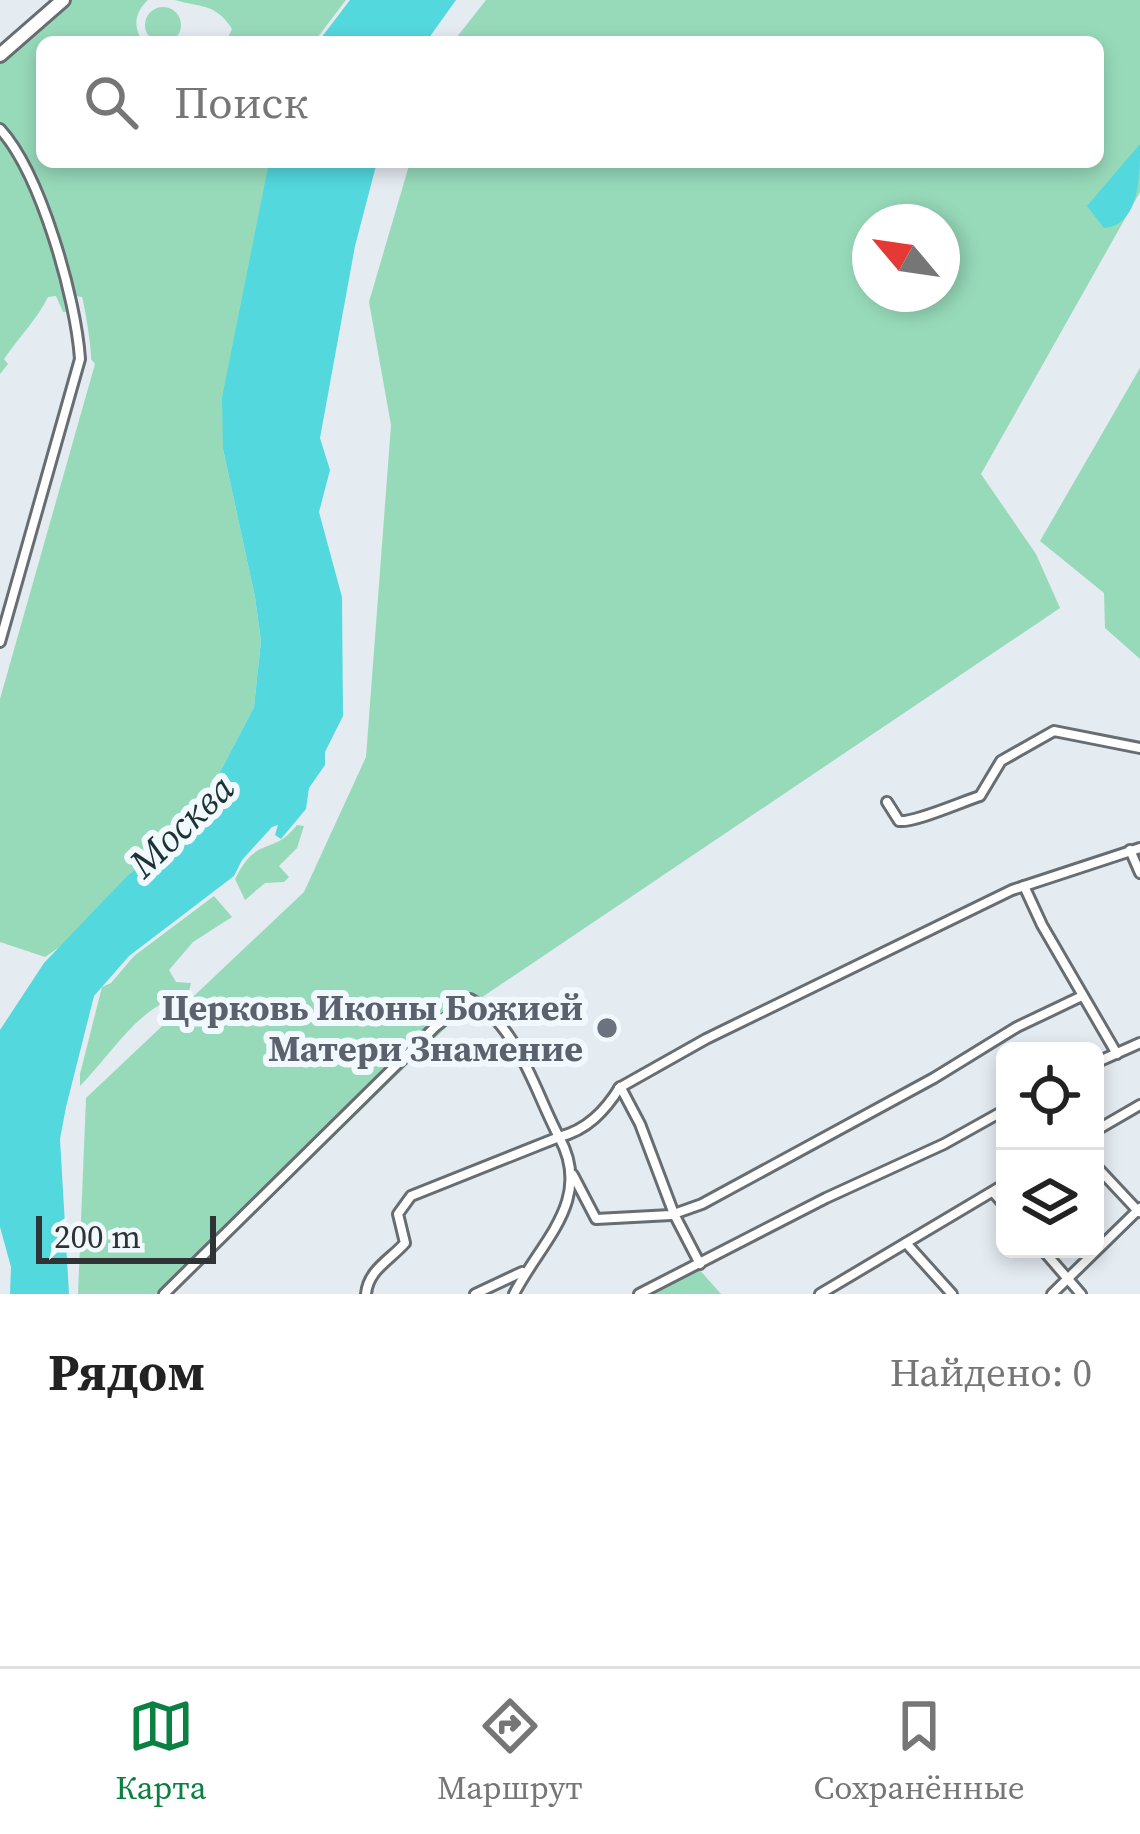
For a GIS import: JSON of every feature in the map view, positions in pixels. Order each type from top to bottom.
[{"type":"main road","points":[[0,56],[63,0]]},
{"type":"street","points":[[0,129],[14,145],[47,222],[77,324],[80,359],[0,642]]},
{"type":"street","points":[[887,802],[899,821],[911,823],[980,796],[1001,760],[1054,730],[1140,748]]},
{"type":"street","points":[[609,1095],[727,1029],[1024,886],[1135,849],[1140,873]]},
{"type":"street","points":[[1024,886],[1117,1054]]},
{"type":"street","points":[[164,1294],[436,1026],[470,999],[483,1005],[509,1036],[596,1219],[674,1214],[778,1164],[1017,1027],[1082,996]]},
{"type":"street","points":[[1104,1059],[1140,1043]]},
{"type":"street","points":[[366,1294],[383,1260],[405,1243],[398,1214],[411,1196],[575,1133],[605,1110],[620,1087]]},
{"type":"street","points":[[620,1087],[700,1264]]},
{"type":"street","points":[[1104,1126],[1140,1105]]},
{"type":"street","points":[[639,1294],[996,1115]]},
{"type":"street","points":[[1052,1294],[1139,1211],[1104,1174]]},
{"type":"street","points":[[514,1294],[558,1224],[573,1175]]},
{"type":"street","points":[[820,1294],[996,1190]]},
{"type":"street","points":[[993,1192],[996,1196]]},
{"type":"street","points":[[906,1243],[952,1294]]},
{"type":"street","points":[[1050,1258],[1082,1294]]},
{"type":"street","points":[[475,1294],[527,1268]]},
{"type":"green space","points":[[72,0],[148,0],[137,20],[140,36],[36,36],[36,168],[268,168],[223,449],[261,641],[254,707],[206,799],[166,844],[45,957],[0,942],[0,699],[95,364],[82,297],[75,296],[46,234],[69,312],[63,312],[56,296],[48,297],[4,359],[8,364],[0,374],[0,63]]},
{"type":"green space","points":[[175,0],[346,0],[319,36],[229,36],[232,29],[206,7]]},
{"type":"green space","points":[[486,0],[1140,0],[1140,192],[981,474],[1036,554],[1060,608],[466,1008],[172,1294],[78,1294],[86,1098],[304,892],[366,757],[391,425],[369,302],[408,168],[1104,168],[1104,36],[458,36]]},
{"type":"green space","points":[[156,8],[170,8],[180,18],[177,36],[149,36],[146,32],[146,18]]},
{"type":"green space","points":[[1140,368],[1140,659],[1105,628],[1104,593],[1040,541]]},
{"type":"green space","points":[[297,825],[304,826],[297,848],[279,866],[289,877],[284,882],[265,883],[245,900],[235,879],[243,865]]},
{"type":"green space","points":[[214,896],[232,917],[193,942],[169,970],[176,982],[191,983],[188,995],[141,1018],[80,1086],[102,987],[134,956]]},
{"type":"green space","points":[[698,1268],[721,1294],[645,1294]]},
{"type":"water","points":[[350,0],[456,0],[430,36],[323,36]]},
{"type":"water","points":[[1140,144],[1131,208],[1116,225],[1104,228],[1087,206]]},
{"type":"water","points":[[268,168],[375,168],[355,246],[320,438],[330,470],[319,512],[342,597],[343,716],[325,752],[325,765],[309,788],[306,809],[281,839],[275,835],[278,825],[272,827],[234,876],[129,956],[94,996],[60,1139],[69,1294],[10,1294],[11,1267],[0,1227],[0,1030],[44,963],[206,799],[254,707],[261,641],[223,449],[222,398]]},
{"type":"place","name":"Церковь Иконы Божией Матери Знамение","points":[[607,1028]]},
{"type":"water label","name":"Москва","points":[[181,825]]}]
